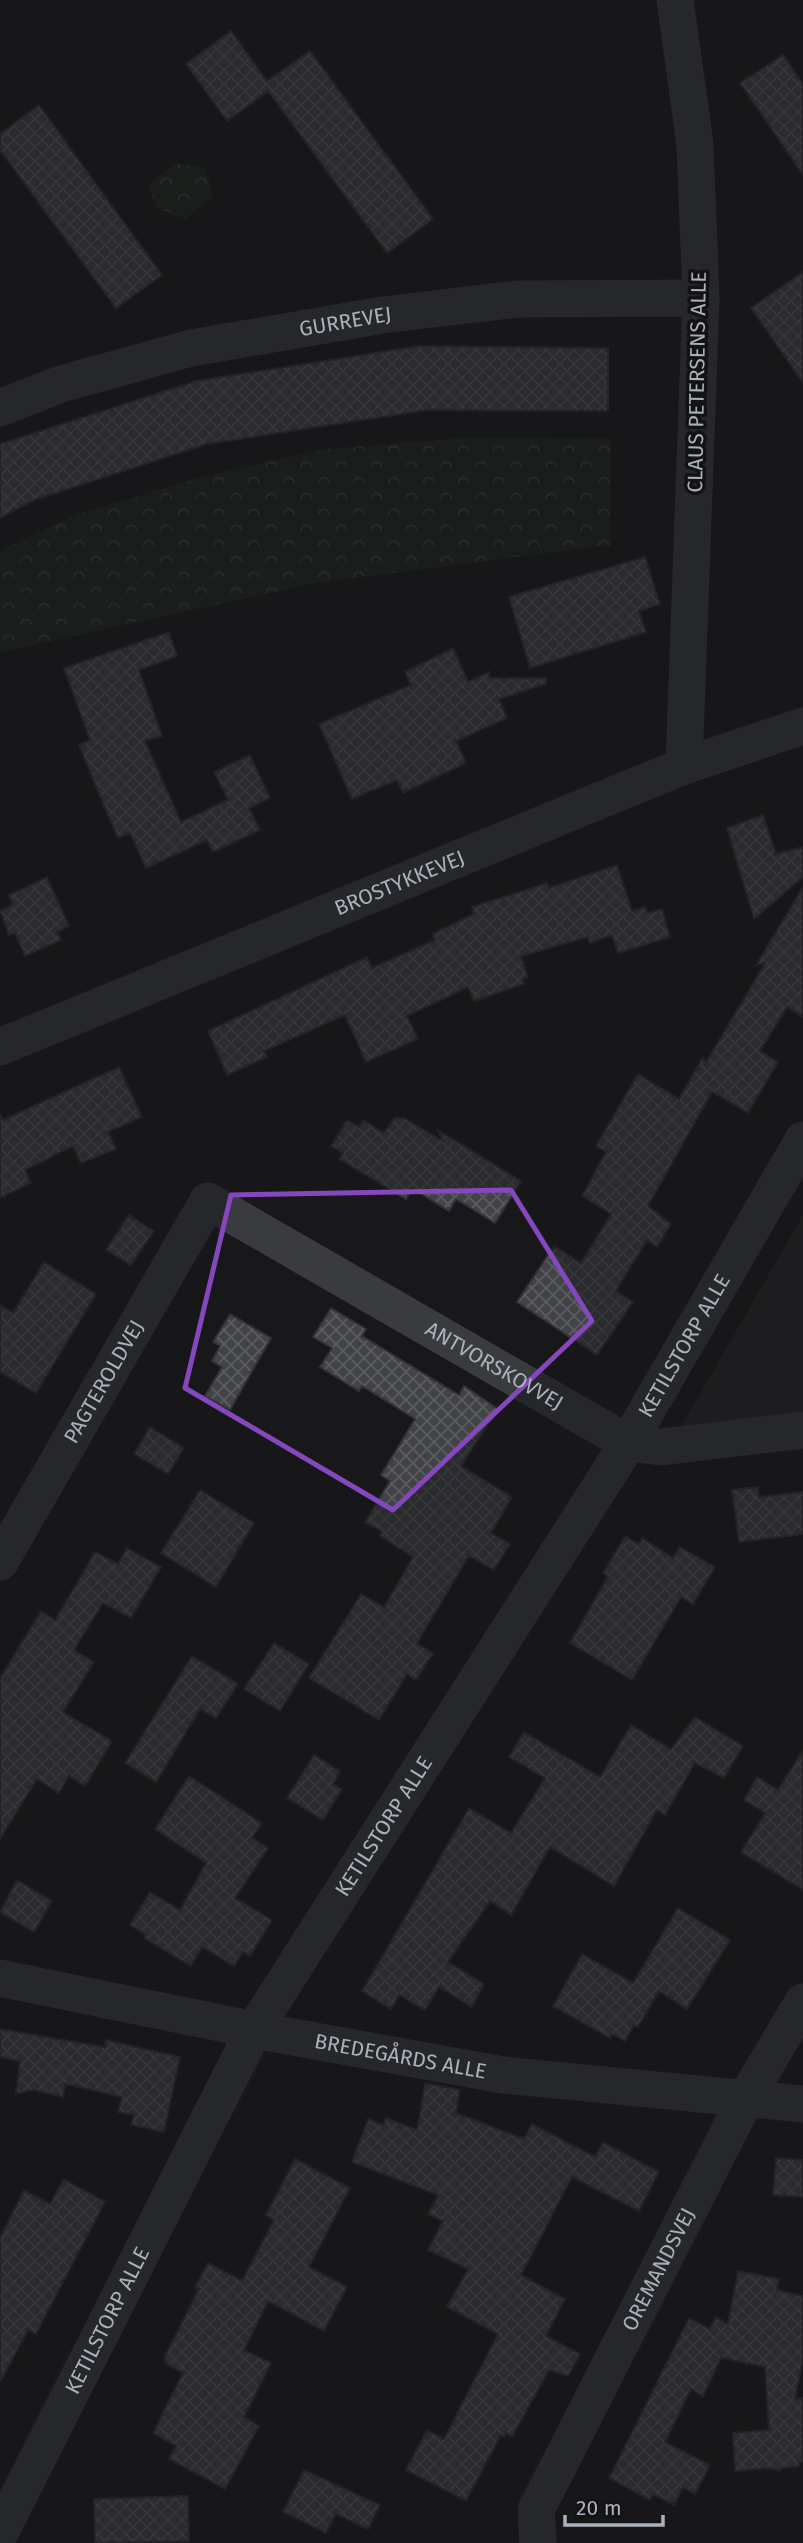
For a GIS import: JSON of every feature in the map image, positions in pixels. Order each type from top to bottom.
[{"type":"street","name":"CLAUS PETERSENS ALLE","points":[[675,0],[695,144],[702,298],[684,766]]},
{"type":"street","name":"GURREVEJ","points":[[0,408],[61,384],[191,348],[383,315],[518,299],[702,298]]},
{"type":"street","name":"BROSTYKKEVEJ","points":[[0,1048],[684,766],[803,726]]},
{"type":"street","name":"KETILSTORP ALLE","points":[[0,2533],[254,2030],[628,1443],[803,1140]]},
{"type":"street","name":"ANTVORSKOVVEJ","points":[[208,1201],[628,1443],[661,1447],[803,1430]]},
{"type":"street","name":"PAGTEROLDVEJ","points":[[0,1562],[208,1201]]},
{"type":"street","name":"BREDEGÅRDS ALLE","points":[[0,1978],[254,2030],[503,2075],[803,2104]]},
{"type":"street","name":"OREMANDSVEJ","points":[[538,2543],[536,2510],[746,2098],[803,2002]]},
{"type":"highlighted area","points":[[511,1190],[592,1321],[393,1510],[185,1388],[231,1195]]},
{"type":"shaded area","points":[[803,1215],[803,1417],[677,1434]]},
{"type":"green space","points":[[175,163],[206,168],[213,196],[185,219],[157,208],[148,185]]},
{"type":"green space","points":[[463,438],[611,439],[610,545],[314,583],[0,652],[0,550],[78,514],[205,476],[326,449]]},
{"type":"building","points":[[231,31],[267,81],[310,51],[433,219],[387,253],[268,91],[227,121],[186,64]]},
{"type":"building","points":[[783,55],[803,84],[803,175],[740,83]]},
{"type":"building","points":[[39,105],[162,275],[116,308],[0,150],[0,134]]},
{"type":"building","points":[[803,272],[803,383],[751,308]]},
{"type":"building","points":[[419,346],[608,348],[608,411],[427,410],[207,444],[34,500],[0,518],[0,444],[196,381]]},
{"type":"building","points":[[645,557],[660,604],[639,611],[646,632],[530,668],[509,597]]},
{"type":"building","points":[[169,632],[177,656],[139,670],[162,736],[145,741],[181,822],[228,800],[214,772],[250,755],[270,798],[249,808],[260,830],[213,852],[207,840],[146,868],[130,833],[118,838],[106,811],[79,745],[90,740],[64,668]]},
{"type":"building","points":[[453,648],[468,682],[489,672],[489,678],[546,678],[546,684],[499,699],[507,718],[456,741],[466,763],[403,793],[397,780],[352,799],[319,724],[411,685],[405,672]]},
{"type":"building","points":[[763,815],[776,854],[803,847],[803,877],[754,919],[727,828]]},
{"type":"building","points":[[617,865],[632,911],[645,907],[647,913],[662,909],[670,937],[618,953],[612,935],[590,943],[588,937],[521,956],[528,977],[522,979],[524,984],[474,1001],[468,987],[407,1016],[418,1039],[366,1062],[345,1015],[264,1051],[267,1057],[227,1075],[208,1031],[367,957],[372,968],[435,940],[432,934],[474,914],[472,907],[547,883],[549,888]]},
{"type":"building","points":[[47,877],[69,926],[57,932],[61,940],[25,956],[15,933],[9,935],[0,911],[13,905],[9,895]]},
{"type":"building","points":[[803,887],[803,1017],[787,1007],[760,1051],[778,1062],[748,1113],[712,1092],[648,1206],[671,1224],[657,1247],[647,1240],[616,1291],[633,1302],[597,1355],[517,1302],[554,1246],[581,1263],[611,1214],[582,1196],[606,1152],[596,1146],[638,1074],[679,1099],[703,1057],[705,1064],[765,963],[756,965]]},
{"type":"building","points":[[119,1067],[142,1117],[108,1132],[116,1149],[81,1163],[73,1146],[25,1170],[31,1183],[0,1198],[0,1114],[3,1120]]},
{"type":"building","points":[[394,1118],[404,1118],[443,1141],[438,1130],[521,1181],[495,1223],[456,1199],[449,1211],[412,1188],[406,1199],[339,1159],[343,1153],[331,1146],[347,1120],[359,1127],[363,1120],[384,1133]]},
{"type":"building","points":[[129,1215],[154,1231],[131,1265],[106,1250]]},
{"type":"building","points":[[44,1262],[96,1294],[36,1393],[0,1372],[0,1305],[13,1313]]},
{"type":"building","points":[[331,1308],[366,1329],[362,1336],[459,1395],[464,1386],[498,1409],[461,1466],[512,1497],[491,1533],[510,1544],[494,1570],[469,1556],[417,1643],[433,1653],[416,1680],[407,1674],[379,1720],[309,1678],[361,1594],[384,1607],[413,1557],[380,1536],[382,1532],[365,1522],[390,1481],[381,1475],[415,1419],[362,1386],[359,1391],[320,1367],[332,1348],[313,1337]]},
{"type":"building","points":[[230,1314],[271,1338],[230,1410],[205,1396],[222,1367],[212,1361],[220,1346],[213,1342]]},
{"type":"building","points":[[150,1427],[184,1448],[168,1474],[134,1454]]},
{"type":"building","points":[[758,1487],[759,1497],[803,1492],[803,1534],[739,1542],[732,1490]]},
{"type":"building","points":[[200,1490],[254,1523],[216,1587],[161,1553]]},
{"type":"building","points":[[625,1536],[639,1544],[642,1538],[673,1558],[680,1547],[715,1567],[693,1604],[681,1597],[632,1680],[570,1643],[608,1576],[603,1573]]},
{"type":"building","points":[[127,1548],[161,1567],[131,1618],[103,1603],[74,1650],[94,1662],[63,1712],[112,1741],[85,1786],[69,1776],[59,1793],[37,1779],[0,1839],[0,1678],[41,1611],[55,1620],[95,1552],[118,1564]]},
{"type":"building","points":[[274,1643],[309,1664],[280,1711],[244,1689]]},
{"type":"building","points":[[192,1656],[238,1684],[216,1718],[200,1709],[156,1782],[125,1763]]},
{"type":"building","points":[[695,1717],[743,1746],[724,1778],[695,1763],[665,1815],[657,1810],[614,1886],[550,1847],[511,1915],[490,1901],[448,1962],[484,1984],[472,2007],[439,1987],[425,2010],[399,1995],[391,2009],[362,1991],[469,1808],[511,1833],[545,1778],[509,1757],[524,1732],[600,1777],[631,1725],[671,1749]]},
{"type":"building","points":[[803,1750],[803,1890],[741,1852],[765,1813],[744,1800],[757,1777],[778,1790]]},
{"type":"building","points":[[314,1755],[340,1771],[333,1784],[342,1789],[323,1820],[287,1798]]},
{"type":"building","points":[[189,1776],[262,1823],[252,1838],[268,1848],[235,1898],[272,1920],[250,1956],[243,1952],[234,1966],[202,1947],[191,1966],[144,1938],[146,1935],[130,1925],[150,1892],[180,1910],[206,1863],[155,1829]]},
{"type":"building","points":[[17,1880],[52,1901],[34,1932],[0,1912]]},
{"type":"building","points":[[678,1908],[730,1940],[687,2009],[659,1991],[638,2027],[634,2025],[625,2041],[612,2034],[610,2038],[553,2006],[582,1954],[633,1983]]},
{"type":"building","points":[[0,2029],[105,2047],[106,2040],[180,2057],[164,2132],[131,2125],[134,2115],[118,2112],[122,2097],[65,2084],[63,2097],[33,2090],[16,2094],[20,2061],[0,2057]]},
{"type":"building","points":[[425,2083],[460,2090],[456,2113],[524,2139],[532,2124],[595,2157],[603,2142],[659,2172],[639,2211],[572,2177],[521,2275],[565,2299],[546,2336],[580,2354],[568,2376],[549,2370],[512,2437],[506,2433],[504,2437],[501,2435],[466,2501],[406,2470],[427,2430],[444,2439],[498,2334],[447,2307],[468,2269],[428,2250],[443,2221],[428,2214],[438,2195],[352,2162],[368,2119],[383,2125],[386,2118],[417,2130]]},
{"type":"building","points":[[776,2158],[803,2160],[803,2197],[773,2195]]},
{"type":"building","points":[[295,2159],[350,2188],[309,2267],[347,2287],[324,2331],[268,2301],[244,2350],[271,2363],[244,2417],[259,2426],[225,2489],[169,2459],[176,2446],[153,2433],[183,2373],[165,2363],[165,2356],[199,2289],[195,2287],[208,2263],[242,2281],[274,2220],[266,2215]]},
{"type":"building","points":[[64,2179],[105,2202],[36,2334],[28,2330],[0,2382],[0,2238],[24,2190],[50,2204]]},
{"type":"building","points":[[738,2271],[779,2279],[777,2290],[803,2296],[803,2359],[795,2399],[803,2398],[803,2462],[799,2462],[799,2466],[781,2468],[780,2471],[771,2468],[735,2471],[733,2433],[769,2430],[765,2367],[721,2358],[703,2396],[691,2389],[665,2442],[710,2465],[695,2494],[683,2487],[674,2505],[653,2494],[650,2500],[609,2478],[689,2318],[710,2329],[716,2317],[728,2324]]},
{"type":"building","points":[[304,2470],[380,2505],[368,2529],[336,2514],[326,2533],[283,2512]]},
{"type":"building","points":[[188,2496],[189,2541],[95,2543],[94,2499]]}]
